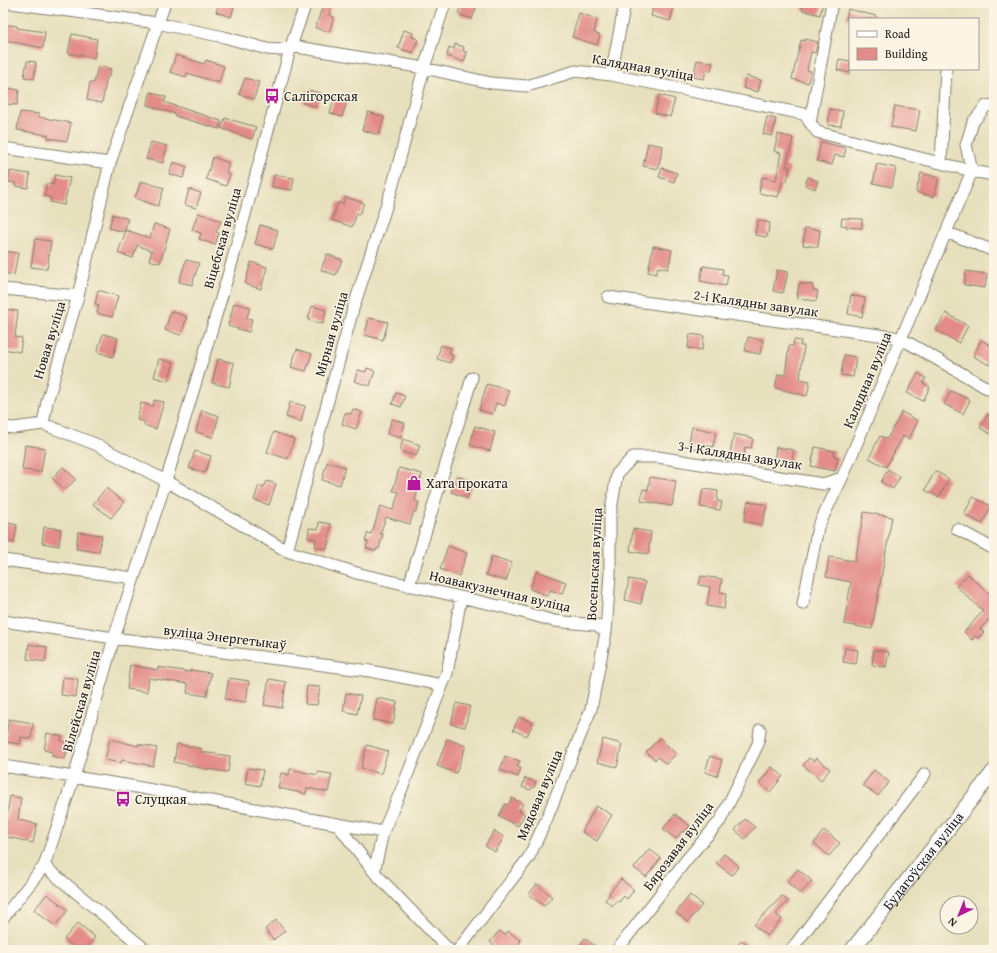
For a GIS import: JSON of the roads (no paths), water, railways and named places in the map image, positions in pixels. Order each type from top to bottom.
[{"type":"street","name":"Калядная вуліца","points":[[11,3],[157,23],[224,37],[267,49],[280,50],[291,46],[424,68],[491,83],[527,86],[575,71],[611,75],[804,114],[817,132],[972,171],[994,175]]},
{"type":"street","name":"Новая вуліца","points":[[44,424],[47,402],[78,296],[110,163],[165,3]]},
{"type":"street","name":"Віцебская вуліца","points":[[166,481],[232,262],[291,46],[306,3]]},
{"type":"street","name":"Мірная вуліца","points":[[286,551],[353,309],[392,188],[424,68],[445,3]]},
{"type":"street","points":[[611,75],[625,3]]},
{"type":"street","points":[[810,123],[832,3]]},
{"type":"street","points":[[941,163],[946,70]]},
{"type":"street","points":[[972,171],[966,144],[972,122],[986,106],[994,105]]},
{"type":"street","points":[[3,148],[110,163]]},
{"type":"street","name":"Калядная вуліца","points":[[803,604],[818,527],[842,478],[972,171]]},
{"type":"street","points":[[946,232],[994,251]]},
{"type":"street","points":[[3,289],[78,296]]},
{"type":"street","name":"2-і Калядны завулак","points":[[608,297],[900,338]]},
{"type":"street","points":[[900,338],[994,392]]},
{"type":"street","points":[[3,427],[14,428],[44,424],[95,444],[166,481],[286,551],[360,574],[410,586],[472,378]]},
{"type":"street","name":"3-і Калядны завулак","points":[[634,457],[658,457],[823,484],[842,478]]},
{"type":"street","name":"Восеньская вуліца","points":[[606,632],[610,574],[610,516],[617,474],[634,457]]},
{"type":"street","name":"Вілейская вуліца","points":[[3,918],[44,866],[74,777],[133,578],[166,481]]},
{"type":"street","points":[[957,529],[994,549]]},
{"type":"street","points":[[3,560],[133,578]]},
{"type":"street","name":"Ноавакузнечная вуліца","points":[[410,586],[554,621],[596,625],[606,632]]},
{"type":"street","points":[[374,872],[383,832],[403,786],[447,673],[461,598]]},
{"type":"street","name":"вуліца Энергетыкаў","points":[[3,621],[114,638],[370,671],[442,685]]},
{"type":"street","name":"Мядовая вуліца","points":[[458,950],[529,857],[591,709],[606,632]]},
{"type":"street","name":"Бярозавая вуліца","points":[[617,950],[686,859],[720,821],[758,744],[760,730]]},
{"type":"street","points":[[3,766],[74,777],[383,832]]},
{"type":"street","name":"Будагоўская вуліца","points":[[852,950],[994,771]]},
{"type":"street","points":[[791,950],[925,774]]},
{"type":"street","points":[[338,824],[374,872],[449,950]]},
{"type":"street","points":[[44,866],[146,950]]},
{"type":"place","name":"Салігорская","points":[[272,96]]},
{"type":"place","name":"Хата проката","points":[[414,483]]},
{"type":"place","name":"Слуцкая","points":[[123,799]]}]
